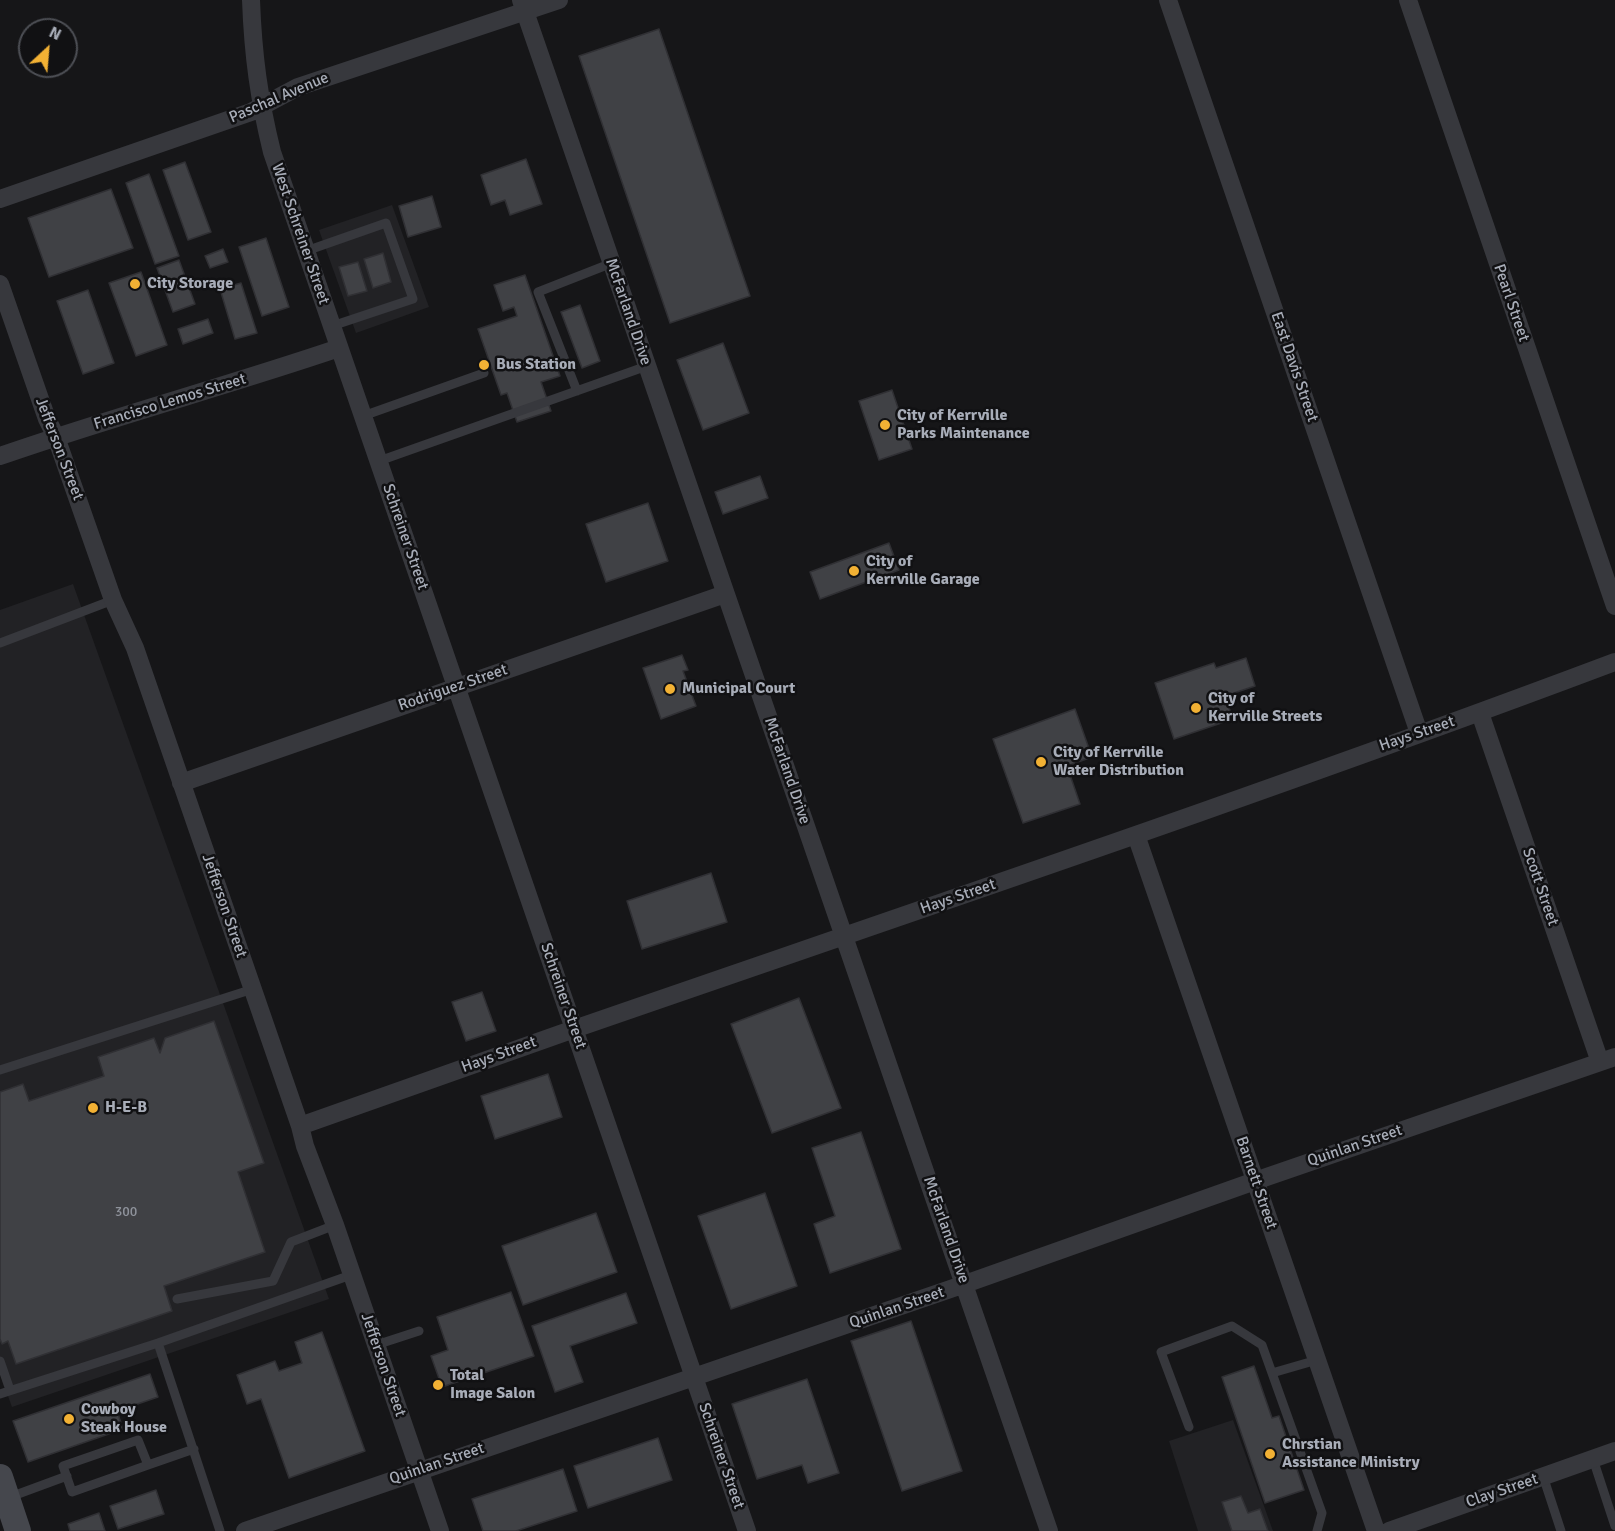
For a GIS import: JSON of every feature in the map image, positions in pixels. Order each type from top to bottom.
[{"type":"main road","points":[[4,1488],[18,1531]]},
{"type":"street","name":"West Schreiner Street","points":[[251,0],[255,69],[272,152],[379,461]]},
{"type":"street","name":"Paschal Avenue","points":[[0,199],[251,112],[298,87],[523,6],[559,0]]},
{"type":"street","name":"East Davis Street","points":[[1168,0],[1419,733]]},
{"type":"street","name":"Pearl Street","points":[[1408,0],[1615,606]]},
{"type":"street","name":"McFarland Drive","points":[[523,6],[1049,1531]]},
{"type":"street","name":"Jefferson Street","points":[[0,284],[113,600],[135,648],[305,1146],[335,1225],[440,1531]]},
{"type":"street","name":"Francisco Lemos Street","points":[[0,456],[251,378],[339,348]]},
{"type":"street","name":"Schreiner Street","points":[[379,461],[747,1531]]},
{"type":"street","name":"Rodriguez Street","points":[[181,783],[725,594]]},
{"type":"street","name":"Hays Street","points":[[300,1126],[1136,835],[1480,713],[1615,662]]},
{"type":"street","name":"Scott Street","points":[[1480,713],[1607,1060]]},
{"type":"street","name":"Barnett Street","points":[[1136,835],[1376,1531]]},
{"type":"street","name":"Quinlan Street","points":[[245,1531],[287,1521],[419,1470],[965,1284],[1607,1060]]},
{"type":"street","name":"Clay Street","points":[[1389,1531],[1615,1451]]},
{"type":"lane","points":[[306,251],[386,223],[412,298],[332,326]]},
{"type":"lane","points":[[577,391],[538,292],[612,263]]},
{"type":"lane","points":[[379,461],[647,366]]},
{"type":"lane","points":[[363,416],[484,373]]},
{"type":"lane","points":[[0,644],[113,600]]},
{"type":"lane","points":[[0,1070],[253,989]]},
{"type":"lane","points":[[177,1299],[273,1281],[291,1242],[335,1225]]},
{"type":"lane","points":[[0,1394],[158,1343],[351,1275]]},
{"type":"lane","points":[[1189,1427],[1161,1352],[1232,1326],[1262,1345],[1322,1513],[1317,1531]]},
{"type":"lane","points":[[376,1346],[419,1330]]},
{"type":"lane","points":[[158,1343],[220,1531]]},
{"type":"lane","points":[[1272,1373],[1317,1360]]},
{"type":"lane","points":[[0,1361],[10,1390]]},
{"type":"lane","points":[[148,1465],[138,1440],[63,1466],[72,1492],[194,1449]]},
{"type":"lane","points":[[1593,1459],[1615,1526]]},
{"type":"lane","points":[[4,1488],[67,1476]]},
{"type":"lane","points":[[1543,1476],[1562,1531]]},
{"type":"shaded area","points":[[392,205],[429,307],[356,333],[319,230]]},
{"type":"shaded area","points":[[73,584],[329,1299],[12,1407],[0,1374],[0,610]]},
{"type":"shaded area","points":[[1233,1420],[1273,1531],[1198,1531],[1169,1441]]},
{"type":"building","points":[[659,29],[750,296],[670,323],[579,56]]},
{"type":"building","points":[[526,159],[542,204],[510,215],[505,200],[491,205],[481,175]]},
{"type":"building","points":[[185,162],[211,232],[188,240],[163,170]]},
{"type":"building","points":[[149,174],[179,256],[155,264],[126,183]]},
{"type":"building","points":[[111,189],[133,248],[49,277],[28,218]]},
{"type":"building","points":[[432,196],[441,227],[408,237],[399,206]]},
{"type":"building","points":[[266,238],[289,307],[262,316],[239,247]]},
{"type":"building","points":[[223,249],[228,262],[210,268],[205,256]]},
{"type":"building","points":[[383,253],[391,282],[373,288],[364,259]]},
{"type":"building","points":[[179,260],[195,304],[173,312],[157,268]]},
{"type":"building","points":[[358,262],[367,291],[348,296],[339,267]]},
{"type":"building","points":[[141,272],[167,345],[136,356],[109,283]]},
{"type":"building","points":[[525,275],[560,376],[541,382],[551,411],[517,422],[507,393],[501,395],[478,329],[517,316],[514,307],[503,311],[494,285]]},
{"type":"building","points":[[241,283],[257,333],[235,339],[220,289]]},
{"type":"building","points":[[88,290],[114,363],[83,374],[57,301]]},
{"type":"building","points":[[580,305],[600,361],[582,368],[561,312]]},
{"type":"building","points":[[208,319],[213,333],[183,344],[178,329]]},
{"type":"building","points":[[723,343],[749,413],[703,430],[677,360]]},
{"type":"building","name":"City of Kerrville Parks Maintenance","points":[[892,390],[912,449],[879,460],[859,401]]},
{"type":"building","points":[[760,476],[768,498],[723,514],[715,492]]},
{"type":"building","points":[[648,503],[668,561],[606,582],[586,524]]},
{"type":"building","name":"City of Kerrville Garage","points":[[889,543],[899,570],[820,599],[810,572]]},
{"type":"building","name":"Municipal Court","points":[[682,655],[688,670],[683,671],[696,706],[661,719],[643,668]]},
{"type":"building","name":"City of Kerrville Streets","points":[[1246,658],[1255,686],[1225,696],[1233,719],[1174,739],[1155,683],[1214,663],[1216,668]]},
{"type":"building","name":"City of Kerrville Water Distribution","points":[[1075,709],[1092,757],[1067,766],[1080,804],[1023,823],[993,739]]},
{"type":"building","points":[[711,873],[727,922],[642,949],[627,901]]},
{"type":"building","points":[[482,992],[496,1031],[466,1041],[452,1002]]},
{"type":"building","points":[[799,998],[841,1108],[772,1133],[731,1024]]},
{"type":"building","name":"H-E-B","points":[[214,1021],[264,1163],[238,1172],[265,1252],[164,1286],[172,1311],[16,1364],[8,1341],[2,1344],[0,1339],[0,1092],[23,1084],[29,1101],[104,1076],[98,1057],[154,1038],[160,1053],[165,1038]]},
{"type":"building","points":[[548,1074],[562,1117],[495,1139],[481,1096]]},
{"type":"building","points":[[861,1132],[901,1249],[830,1273],[814,1224],[835,1216],[812,1148]]},
{"type":"building","points":[[765,1193],[797,1286],[731,1309],[698,1216]]},
{"type":"building","points":[[596,1213],[617,1272],[523,1305],[502,1246]]},
{"type":"building","points":[[511,1292],[534,1356],[442,1387],[431,1356],[448,1350],[437,1317]]},
{"type":"building","points":[[626,1293],[637,1323],[570,1346],[583,1382],[555,1392],[532,1326]]},
{"type":"building","points":[[911,1321],[962,1471],[902,1491],[851,1341]]},
{"type":"building","points":[[322,1332],[365,1451],[289,1478],[261,1399],[247,1404],[237,1375],[275,1361],[279,1371],[302,1363],[295,1342]]},
{"type":"building","name":"Chrstian Assistance Ministry","points":[[1254,1366],[1272,1418],[1279,1416],[1304,1490],[1265,1503],[1222,1377]]},
{"type":"building","name":"Cowboy Steak House","points":[[150,1374],[158,1397],[117,1411],[123,1429],[28,1462],[13,1421]]},
{"type":"building","points":[[807,1379],[839,1473],[808,1483],[802,1465],[757,1479],[732,1404]]},
{"type":"building","points":[[658,1438],[672,1480],[588,1508],[574,1466]]},
{"type":"building","points":[[563,1469],[577,1511],[516,1531],[483,1531],[472,1499]]},
{"type":"building","points":[[156,1490],[164,1514],[118,1529],[110,1506]]},
{"type":"building","points":[[1241,1496],[1248,1513],[1260,1509],[1268,1531],[1232,1531],[1222,1502]]},
{"type":"building","points":[[99,1513],[105,1531],[70,1531],[68,1524]]},
{"type":"place","name":"City Storage","points":[[135,284]]},
{"type":"place","name":"Bus Station","points":[[484,365]]},
{"type":"place","name":"City of Kerrville Parks Maintenance","points":[[885,425]]},
{"type":"place","name":"City of Kerrville Garage","points":[[854,571]]},
{"type":"place","name":"Municipal Court","points":[[670,689]]},
{"type":"place","name":"City of Kerrville Streets","points":[[1196,708]]},
{"type":"place","name":"City of Kerrville Water Distribution","points":[[1041,762]]},
{"type":"place","name":"H-E-B","points":[[93,1108]]},
{"type":"place","name":"Total Image Salon","points":[[438,1385]]},
{"type":"place","name":"Cowboy Steak House","points":[[69,1419]]},
{"type":"place","name":"Chrstian Assistance Ministry","points":[[1270,1454]]}]
